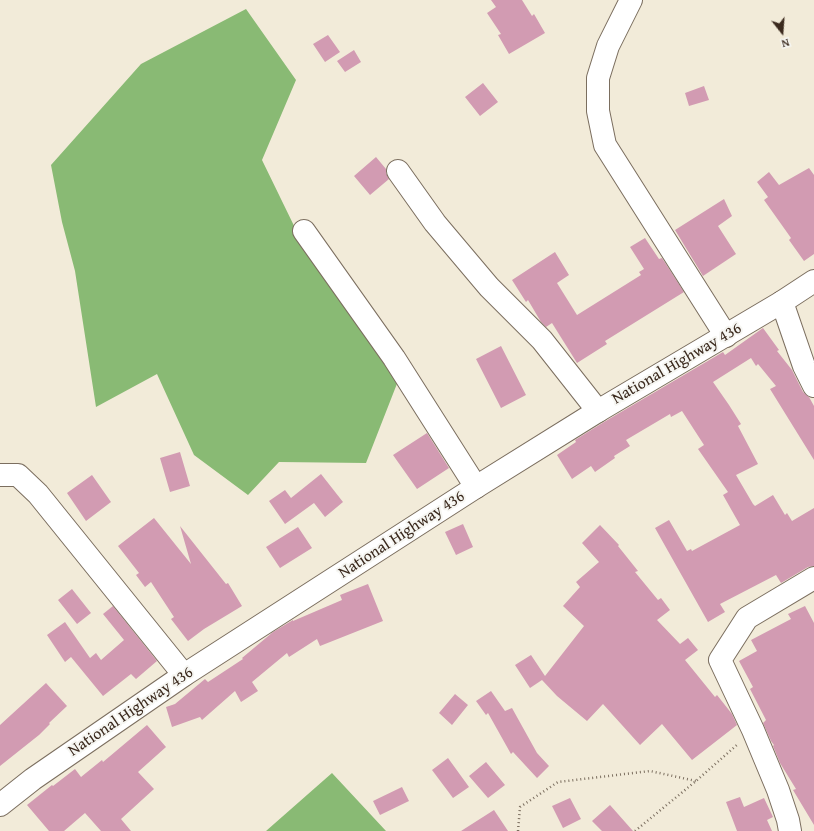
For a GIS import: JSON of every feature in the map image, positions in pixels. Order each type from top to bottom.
[{"type":"street","points":[[631,0],[608,46],[598,78],[598,111],[605,145],[726,336]]},
{"type":"street","points":[[398,171],[435,223],[489,287],[542,340],[598,411]]},
{"type":"street","points":[[304,231],[394,358],[476,487]]},
{"type":"street","name":"National Highway 436","points":[[0,805],[33,779],[184,675],[476,487],[598,411],[782,302],[814,280]]},
{"type":"street","points":[[782,302],[804,366],[814,386]]},
{"type":"street","points":[[0,475],[18,475],[38,494],[184,675]]},
{"type":"street","points":[[790,831],[778,790],[753,730],[720,660],[747,618],[814,578]]},
{"type":"path","points":[[635,831],[696,781],[753,730]]},
{"type":"path","points":[[518,831],[520,807],[558,782],[650,771],[696,781]]},
{"type":"green space","points":[[246,9],[296,80],[262,160],[298,234],[400,376],[366,463],[279,462],[248,495],[194,455],[157,374],[96,407],[75,271],[62,222],[51,165],[141,64]]},
{"type":"green space","points":[[332,773],[386,831],[266,831]]},
{"type":"building","points":[[491,0],[522,0],[532,16],[534,14],[545,33],[509,54],[498,35],[501,34],[487,13],[496,7]]},
{"type":"building","points":[[328,35],[340,52],[325,62],[313,44]]},
{"type":"building","points":[[354,50],[361,62],[345,72],[337,61]]},
{"type":"building","points":[[483,83],[498,102],[480,116],[465,97]]},
{"type":"building","points":[[704,86],[709,100],[689,106],[685,93]]},
{"type":"building","points":[[376,157],[386,169],[389,179],[370,195],[354,176]]},
{"type":"building","points":[[809,168],[814,175],[814,254],[804,261],[789,240],[791,238],[764,200],[768,197],[757,182],[769,172],[779,185]]},
{"type":"building","points":[[724,199],[732,216],[718,226],[736,254],[703,276],[675,230]]},
{"type":"building","points":[[645,238],[659,259],[662,258],[684,292],[605,341],[607,344],[577,363],[552,323],[546,327],[541,322],[528,300],[526,302],[512,280],[555,252],[569,275],[557,283],[577,315],[641,275],[639,272],[644,269],[630,247]]},
{"type":"building","points":[[763,328],[779,350],[777,351],[792,370],[803,392],[809,397],[814,406],[814,460],[770,389],[776,386],[758,364],[756,366],[751,358],[713,382],[741,424],[738,426],[758,464],[736,475],[753,504],[755,506],[773,495],[785,515],[787,513],[792,521],[814,508],[814,566],[808,567],[781,583],[776,575],[720,604],[725,612],[708,622],[655,528],[669,520],[687,551],[691,549],[692,551],[740,525],[723,495],[728,492],[698,449],[704,445],[682,411],[671,417],[670,414],[626,440],[630,446],[614,456],[615,458],[595,472],[591,466],[572,479],[557,455],[576,442],[575,440],[604,422],[723,352],[725,355]]},
{"type":"building","points":[[501,346],[526,395],[501,408],[476,359]]},
{"type":"building","points":[[427,433],[449,468],[417,489],[393,455]]},
{"type":"building","points":[[180,452],[190,486],[170,492],[160,458]]},
{"type":"building","points":[[321,474],[343,502],[325,517],[314,503],[285,524],[269,501],[285,490],[291,498]]},
{"type":"building","points":[[92,475],[111,502],[86,521],[67,493]]},
{"type":"building","points":[[154,518],[191,564],[180,526],[226,584],[228,583],[242,606],[204,629],[188,641],[171,619],[174,617],[151,582],[145,587],[136,575],[139,573],[118,546]]},
{"type":"building","points":[[463,524],[473,547],[456,555],[445,532]]},
{"type":"building","points":[[600,525],[619,545],[618,546],[638,571],[635,572],[658,600],[661,598],[670,610],[657,620],[680,644],[688,638],[698,650],[685,660],[715,697],[717,695],[732,714],[737,725],[692,760],[662,724],[640,745],[603,704],[587,721],[557,696],[542,680],[530,688],[515,665],[531,655],[545,676],[584,626],[563,606],[580,587],[576,582],[599,562],[582,543]]},
{"type":"building","points":[[298,527],[312,548],[280,568],[266,547]]},
{"type":"building","points":[[368,584],[383,621],[320,646],[317,639],[289,657],[287,653],[252,682],[258,691],[241,702],[235,691],[202,720],[200,717],[172,727],[166,707],[175,704],[205,679],[208,682],[243,659],[242,658],[273,632],[293,620],[342,600],[340,595]]},
{"type":"building","points":[[72,589],[91,613],[77,624],[58,600]]},
{"type":"building","points":[[113,606],[157,661],[136,679],[131,674],[103,696],[71,657],[65,662],[47,635],[65,622],[90,658],[96,653],[101,660],[124,640],[103,614]]},
{"type":"building","points":[[805,606],[814,623],[814,825],[793,790],[796,789],[780,763],[773,746],[774,745],[763,723],[766,720],[750,689],[753,687],[739,661],[757,651],[751,640],[791,619],[788,614]]},
{"type":"building","points":[[46,683],[67,706],[39,735],[0,766],[0,725]]},
{"type":"building","points":[[491,691],[505,711],[512,708],[537,753],[549,766],[537,778],[513,752],[511,754],[488,713],[486,715],[476,701]]},
{"type":"building","points":[[455,694],[468,705],[452,725],[439,713]]},
{"type":"building","points":[[147,725],[166,747],[138,772],[154,789],[121,819],[131,831],[101,831],[85,813],[64,831],[49,831],[27,805],[75,769],[81,777],[102,760],[103,762]]},
{"type":"building","points":[[448,758],[469,787],[453,798],[432,770]]},
{"type":"building","points":[[486,762],[505,785],[488,798],[469,776]]},
{"type":"building","points":[[402,787],[409,801],[380,815],[373,801]]},
{"type":"building","points":[[740,797],[744,807],[764,798],[773,817],[767,820],[772,831],[737,831],[726,802]]},
{"type":"building","points":[[570,798],[581,819],[563,828],[552,806]]},
{"type":"building","points":[[610,805],[633,831],[602,831],[592,821]]},
{"type":"building","points":[[494,810],[508,831],[461,831]]}]
